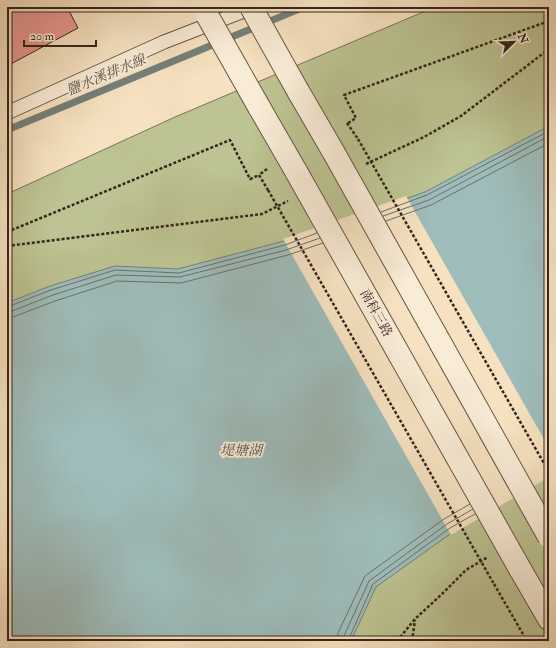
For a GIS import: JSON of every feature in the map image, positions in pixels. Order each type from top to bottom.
[{"type":"street","points":[[251,7],[549,537]]},
{"type":"street","name":"南科三路","points":[[204,11],[549,619]]},
{"type":"lane","points":[[7,112],[164,42],[254,7]]},
{"type":"path","points":[[348,123],[356,118],[344,95],[549,21]]},
{"type":"path","points":[[358,139],[549,472]]},
{"type":"path","points":[[7,232],[230,140],[250,179],[259,174]]},
{"type":"path","points":[[268,190],[527,641]]},
{"type":"path","points":[[398,641],[415,619],[466,570],[492,554]]},
{"type":"path","points":[[412,641],[415,619]]},
{"type":"green space","name":"堤塘湖","points":[[435,7],[549,7],[549,641],[7,641],[7,194],[175,117]]},
{"type":"water","name":"堤塘湖","points":[[549,126],[549,475],[453,532],[376,587],[351,641],[7,641],[7,303],[50,286],[115,266],[178,269],[284,241],[425,192]]},
{"type":"pier","points":[[406,196],[549,448],[549,477],[451,535],[283,239]]},
{"type":"building","points":[[7,7],[67,7],[78,28],[7,66]]},
{"type":"waterway","name":"鹽水溪排水線","points":[[7,130],[304,7]]}]
